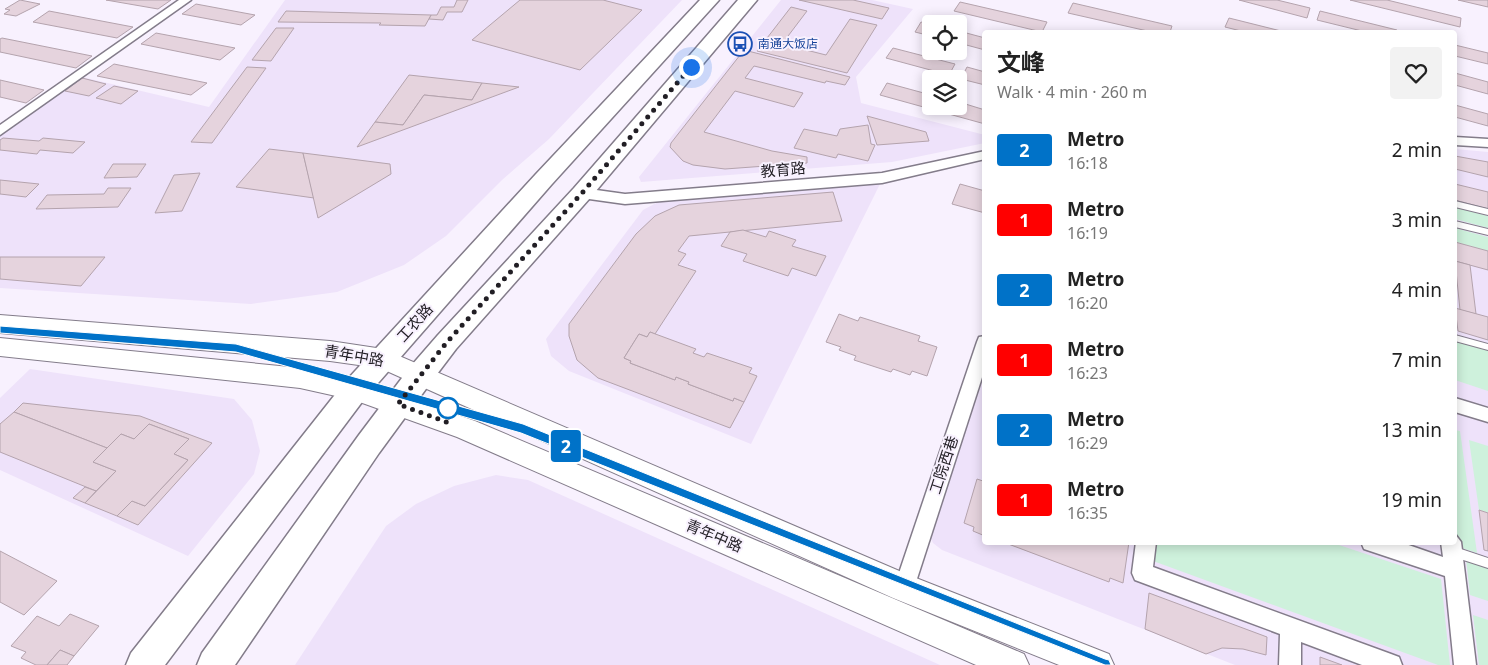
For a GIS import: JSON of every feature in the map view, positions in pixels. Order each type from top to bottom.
[{"type":"main road","name":"工农路","points":[[143,665],[355,390],[544,179],[710,0]]},
{"type":"main road","points":[[214,665],[421,374],[447,342],[582,193],[748,0]]},
{"type":"main road","name":"青年中路","points":[[0,324],[330,350],[383,359],[421,374],[904,588],[1098,665]]},
{"type":"main road","name":"青年中路","points":[[0,347],[300,378],[355,390],[466,429],[1013,665]]},
{"type":"street","points":[[0,131],[186,0]]},
{"type":"street","points":[[1457,141],[1488,143]]},
{"type":"street","name":"教育路","points":[[582,193],[625,199],[882,178],[982,157]]},
{"type":"street","name":"工院西巷","points":[[904,588],[982,351]]},
{"type":"street","points":[[1457,406],[1488,415]]},
{"type":"street","points":[[1146,545],[1142,574],[1391,665]]},
{"type":"street","points":[[1391,545],[1452,554],[1465,665]]},
{"type":"street","points":[[1290,665],[1291,628]]},
{"type":"lane","points":[[1457,204],[1488,212]]},
{"type":"lane","points":[[1457,224],[1488,232]]},
{"type":"lane","points":[[1457,339],[1488,347]]},
{"type":"lane","points":[[1452,554],[1488,563]]},
{"type":"shaded area","points":[[285,0],[682,0],[549,139],[502,180],[446,236],[404,265],[337,292],[251,304],[0,288],[0,134],[82,77],[209,107]]},
{"type":"shaded area","points":[[781,0],[872,0],[913,9],[856,77],[861,103],[982,134],[982,144],[892,162],[641,182],[639,177]]},
{"type":"shaded area","points":[[1457,149],[1488,152],[1488,665],[1235,665],[942,550],[933,543],[929,535],[982,378],[982,545],[1457,545]]},
{"type":"shaded area","points":[[880,184],[751,444],[569,371],[551,356],[546,339],[643,210],[660,201]]},
{"type":"shaded area","points":[[30,369],[234,399],[252,420],[260,451],[254,474],[188,556],[0,470],[0,398]]},
{"type":"shaded area","points":[[496,475],[528,480],[940,665],[295,665],[386,526],[416,504],[454,486]]},
{"type":"green space","points":[[1457,208],[1488,216],[1488,228],[1457,220]]},
{"type":"green space","points":[[1457,229],[1488,237],[1488,251],[1457,243]]},
{"type":"green space","points":[[1457,342],[1488,350],[1488,391],[1457,381]]},
{"type":"green space","points":[[1457,430],[1460,431],[1477,553],[1452,545],[1457,545]]},
{"type":"green space","points":[[1469,440],[1488,446],[1488,513],[1479,510]]},
{"type":"green space","points":[[1155,545],[1339,545],[1441,579],[1450,665],[1438,665],[1153,561]]},
{"type":"green space","points":[[1466,559],[1488,567],[1488,601],[1470,595]]},
{"type":"green space","points":[[1473,615],[1488,620],[1488,665],[1479,665]]},
{"type":"building","points":[[20,0],[40,4],[16,16],[4,14],[10,10],[5,9]]},
{"type":"building","points":[[106,0],[171,0],[158,9]]},
{"type":"building","points":[[457,0],[468,0],[462,12],[447,12],[443,20],[429,19],[431,15],[437,15],[441,7],[454,7]]},
{"type":"building","points":[[520,0],[603,0],[642,10],[580,70],[472,40]]},
{"type":"building","points":[[799,0],[853,0],[889,8],[882,19]]},
{"type":"building","points":[[1239,0],[1277,0],[1310,8],[1307,18]]},
{"type":"building","points":[[1350,0],[1387,0],[1461,18],[1460,27]]},
{"type":"building","points":[[1458,0],[1488,0],[1488,7]]},
{"type":"building","points":[[960,2],[1047,22],[1043,30],[1034,30],[954,11]]},
{"type":"building","points":[[1073,3],[1172,26],[1171,30],[1143,30],[1068,13]]},
{"type":"building","points":[[196,4],[255,15],[241,25],[182,14]]},
{"type":"building","points":[[791,7],[807,11],[782,44],[826,55],[850,19],[877,25],[847,73],[757,51]]},
{"type":"building","points":[[49,11],[133,27],[117,38],[33,22]]},
{"type":"building","points":[[286,11],[431,15],[425,26],[379,25],[381,23],[278,22]]},
{"type":"building","points":[[1320,11],[1397,30],[1358,30],[1317,20]]},
{"type":"building","points":[[1229,18],[1277,30],[1237,30],[1225,27]]},
{"type":"building","points":[[921,22],[922,22],[922,34],[915,32]]},
{"type":"building","points":[[276,28],[294,28],[271,61],[252,60]]},
{"type":"building","points":[[156,33],[235,48],[220,60],[141,44]]},
{"type":"building","points":[[967,33],[982,37],[982,49],[967,45]]},
{"type":"building","points":[[0,39],[92,56],[76,68],[0,52]]},
{"type":"building","points":[[1457,45],[1488,53],[1488,64],[1457,56]]},
{"type":"building","points":[[893,48],[922,55],[922,60],[940,60],[955,64],[952,70],[930,70],[886,58]]},
{"type":"building","points":[[744,50],[850,77],[845,85],[826,81],[825,83],[754,66],[745,78],[803,93],[794,107],[735,91],[704,132],[772,151],[807,157],[807,163],[725,169],[693,165],[683,161],[670,147],[671,143]]},
{"type":"building","points":[[114,64],[207,83],[191,95],[97,76]]},
{"type":"building","points":[[247,67],[266,68],[212,143],[191,142]]},
{"type":"building","points":[[967,67],[982,71],[982,84],[967,80]]},
{"type":"building","points":[[1457,74],[1488,82],[1488,94],[1457,86]]},
{"type":"building","points":[[409,75],[482,83],[472,100],[424,95],[403,125],[375,122]]},
{"type":"building","points":[[82,78],[106,84],[89,96],[65,91]]},
{"type":"building","points":[[0,80],[44,90],[26,103],[0,97]]},
{"type":"building","points":[[482,83],[519,87],[357,147],[375,122],[403,125],[424,95],[472,100]]},
{"type":"building","points":[[887,83],[922,93],[922,107],[880,95]]},
{"type":"building","points":[[114,86],[138,91],[121,104],[96,98]]},
{"type":"building","points":[[967,104],[982,109],[982,123],[952,115],[967,115]]},
{"type":"building","points":[[1457,106],[1488,114],[1488,126],[1457,118]]},
{"type":"building","points":[[867,116],[926,132],[929,141],[877,145]]},
{"type":"building","points":[[868,125],[871,144],[875,145],[868,161],[838,154],[836,158],[794,148],[804,129],[837,136],[840,129]]},
{"type":"building","points":[[3,138],[39,141],[43,138],[85,142],[73,153],[40,150],[37,154],[0,150],[0,140]]},
{"type":"building","points":[[269,149],[303,153],[314,198],[236,187]]},
{"type":"building","points":[[303,153],[390,164],[391,174],[318,218]]},
{"type":"building","points":[[1457,156],[1488,162],[1488,177],[1457,169]]},
{"type":"building","points":[[113,164],[146,164],[137,177],[104,178]]},
{"type":"building","points":[[200,173],[182,211],[155,213],[174,175]]},
{"type":"building","points":[[0,180],[39,184],[26,197],[0,194]]},
{"type":"building","points":[[960,184],[982,190],[982,212],[952,204]]},
{"type":"building","points":[[1457,184],[1488,192],[1488,209],[1457,201]]},
{"type":"building","points":[[108,188],[131,188],[118,207],[36,209],[47,195],[104,194]]},
{"type":"building","points":[[833,192],[842,221],[689,236],[678,251],[686,254],[678,265],[696,271],[655,334],[650,332],[647,337],[639,334],[624,358],[631,361],[630,363],[675,380],[676,377],[689,382],[688,384],[733,401],[734,398],[744,402],[730,428],[598,378],[577,360],[569,336],[569,324],[636,234],[655,216],[679,205]]},
{"type":"building","points":[[743,230],[766,237],[769,231],[796,240],[792,246],[826,256],[816,276],[792,268],[788,276],[743,261],[747,254],[721,246],[730,232]]},
{"type":"building","points":[[1457,243],[1488,251],[1488,270],[1457,262]]},
{"type":"building","points":[[0,257],[105,257],[81,286],[0,279]]},
{"type":"building","points":[[1457,262],[1470,265],[1476,314],[1460,310]]},
{"type":"building","points":[[1457,309],[1488,317],[1488,340],[1458,331]]},
{"type":"building","points":[[839,314],[858,321],[860,317],[920,336],[918,341],[937,347],[927,376],[912,371],[910,375],[893,369],[891,372],[854,360],[856,356],[839,350],[841,347],[826,342]]},
{"type":"building","points":[[650,332],[696,349],[693,353],[704,357],[707,353],[752,368],[749,373],[757,376],[744,402],[734,398],[733,401],[688,384],[689,382],[676,377],[675,380],[630,363],[631,361],[624,358],[639,334],[647,337]]},
{"type":"building","points":[[23,403],[140,416],[212,443],[138,525],[117,516],[132,501],[145,506],[188,460],[174,454],[189,439],[149,424],[134,439],[121,434],[107,448],[14,412]]},
{"type":"building","points":[[14,412],[107,448],[93,462],[116,471],[96,491],[0,452],[0,424]]},
{"type":"building","points":[[149,424],[189,439],[174,454],[188,460],[145,506],[132,501],[117,516],[85,503],[116,471],[93,462],[121,434],[134,439]]},
{"type":"building","points":[[977,479],[982,481],[982,535],[973,531],[974,527],[964,523]]},
{"type":"building","points":[[85,487],[96,491],[85,503],[73,498]]},
{"type":"building","points":[[1479,510],[1488,513],[1488,551],[1484,550]]},
{"type":"building","points":[[1011,545],[1129,545],[1123,583],[1110,578],[1109,582]]},
{"type":"building","points":[[0,551],[57,581],[24,615],[0,602]]},
{"type":"building","points":[[1149,593],[1267,637],[1266,655],[1243,649],[1222,648],[1206,654],[1145,629]]},
{"type":"building","points":[[70,614],[99,626],[74,656],[60,650],[47,665],[36,665],[21,658],[26,652],[11,646],[37,616],[59,626]]},
{"type":"building","points":[[60,650],[74,656],[67,665],[47,665]]},
{"type":"building","points":[[1320,657],[1342,665],[1320,665]]},
{"type":"metro line","name":"2","points":[[0,329],[236,348],[523,429],[1105,665]]},
{"type":"place","name":"南通大饭店","points":[[740,44]]},
{"type":"route","points":[[448,408],[449,423],[398,404],[447,342],[582,193],[691,67]]}]
